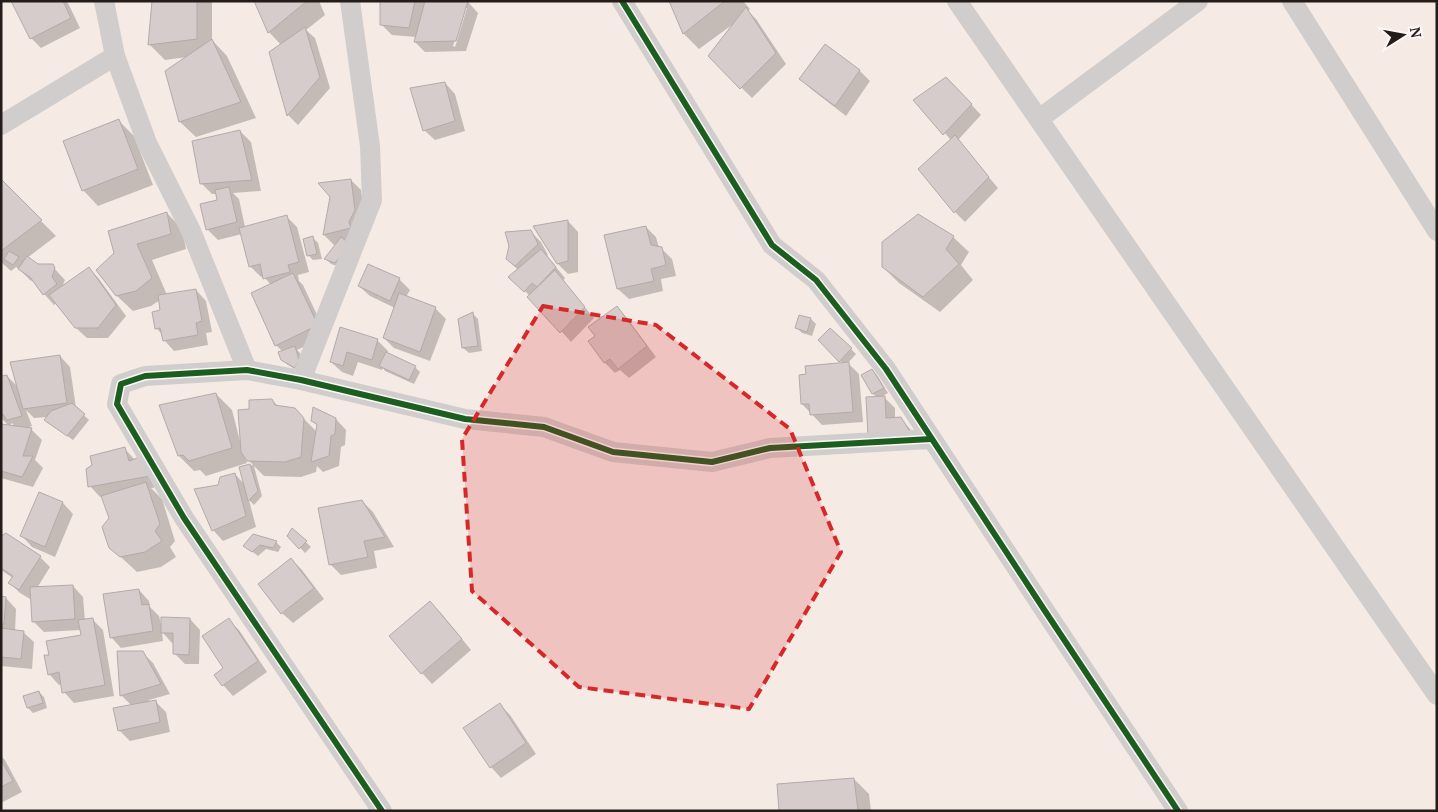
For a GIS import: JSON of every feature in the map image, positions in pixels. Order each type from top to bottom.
[{"type":"street","points":[[104,1],[116,56],[146,143],[191,231],[247,370]]},
{"type":"street","points":[[301,380],[372,200],[370,146],[350,1]]},
{"type":"street","points":[[622,1],[772,245],[816,280],[886,368],[931,439],[1178,811]]},
{"type":"street","points":[[957,1],[1437,695]]},
{"type":"street","points":[[1039,119],[1198,1]]},
{"type":"street","points":[[1292,1],[1437,231]]},
{"type":"street","points":[[1,125],[116,56]]},
{"type":"street","points":[[382,811],[184,518],[117,404],[121,384],[145,376],[247,370],[301,380],[465,419],[544,427],[613,452],[712,462],[770,448],[931,439]]},
{"type":"highlighted area","points":[[543,306],[656,325],[790,429],[841,552],[749,709],[579,687],[472,591],[462,439]]},
{"type":"building","points":[[11,1],[63,1],[71,18],[30,39]]},
{"type":"building","points":[[152,1],[197,1],[197,39],[148,45]]},
{"type":"building","points":[[254,1],[307,1],[268,33]]},
{"type":"building","points":[[380,1],[415,1],[409,28],[380,25]]},
{"type":"building","points":[[425,1],[468,1],[456,41],[414,42]]},
{"type":"building","points":[[669,1],[725,1],[683,34]]},
{"type":"building","points":[[746,7],[776,53],[740,89],[708,56]]},
{"type":"building","points":[[305,27],[320,77],[287,116],[269,52]]},
{"type":"building","points":[[212,39],[241,102],[179,122],[165,71]]},
{"type":"building","points":[[825,44],[860,70],[835,106],[799,79]]},
{"type":"building","points":[[946,77],[972,104],[943,135],[913,100]]},
{"type":"building","points":[[445,82],[455,121],[423,131],[410,88]]},
{"type":"building","points":[[119,119],[138,169],[82,191],[63,141]]},
{"type":"building","points":[[240,130],[252,180],[200,184],[192,141]]},
{"type":"building","points":[[955,135],[989,177],[954,213],[918,169]]},
{"type":"building","points":[[1,179],[42,220],[1,251]]},
{"type":"building","points":[[351,179],[355,210],[349,222],[351,228],[323,235],[330,197],[318,183]]},
{"type":"building","points":[[229,187],[237,222],[206,230],[200,204],[217,200],[215,190]]},
{"type":"building","points":[[167,212],[171,234],[137,244],[152,278],[136,291],[116,296],[96,270],[114,253],[108,231]]},
{"type":"building","points":[[918,214],[954,236],[946,249],[959,264],[923,297],[882,267],[882,242]]},
{"type":"building","points":[[287,215],[299,262],[288,265],[290,272],[263,279],[260,264],[249,267],[239,228]]},
{"type":"building","points":[[568,220],[568,261],[557,264],[533,226]]},
{"type":"building","points":[[646,226],[651,245],[662,247],[666,265],[651,269],[654,281],[617,289],[604,235]]},
{"type":"building","points":[[531,230],[538,244],[515,266],[506,259],[509,246],[505,232]]},
{"type":"building","points":[[313,236],[317,254],[307,256],[303,239]]},
{"type":"building","points":[[341,237],[350,244],[335,263],[324,259]]},
{"type":"building","points":[[541,249],[556,267],[537,287],[532,283],[524,292],[508,277]]},
{"type":"building","points":[[9,251],[19,257],[13,265],[4,259]]},
{"type":"building","points":[[27,256],[38,264],[53,264],[55,268],[52,277],[57,284],[43,295],[30,277],[18,269]]},
{"type":"building","points":[[368,264],[400,278],[390,301],[358,286]]},
{"type":"building","points":[[89,267],[116,305],[98,328],[75,328],[49,295]]},
{"type":"building","points":[[555,270],[585,307],[560,333],[527,297]]},
{"type":"building","points":[[293,273],[318,325],[275,346],[251,293]]},
{"type":"building","points":[[196,289],[202,321],[196,323],[198,335],[163,341],[160,328],[155,329],[152,312],[160,310],[158,295]]},
{"type":"building","points":[[399,293],[436,307],[420,352],[383,338]]},
{"type":"building","points":[[617,306],[647,346],[618,369],[610,359],[604,363],[588,341],[595,336],[588,327]]},
{"type":"building","points":[[473,312],[478,346],[462,348],[458,319]]},
{"type":"building","points":[[799,315],[811,318],[807,332],[795,328]]},
{"type":"building","points":[[340,327],[378,339],[372,360],[347,352],[343,366],[330,362]]},
{"type":"building","points":[[830,328],[852,348],[839,362],[818,340]]},
{"type":"building","points":[[295,346],[299,360],[295,368],[281,360],[278,352]]},
{"type":"building","points":[[386,352],[416,366],[409,380],[379,366]]},
{"type":"building","points":[[60,355],[67,403],[23,409],[10,362]]},
{"type":"building","points":[[849,362],[853,412],[810,415],[809,404],[801,404],[799,375],[806,374],[805,366]]},
{"type":"building","points":[[872,369],[884,388],[872,394],[861,375]]},
{"type":"building","points":[[7,375],[22,416],[7,420],[1,414],[1,376]]},
{"type":"building","points":[[216,393],[232,448],[189,461],[183,455],[178,456],[159,405]]},
{"type":"building","points":[[885,396],[886,418],[901,417],[912,435],[868,437],[866,397]]},
{"type":"building","points":[[272,399],[275,405],[295,408],[304,418],[301,457],[285,462],[247,461],[241,452],[238,410],[249,409],[249,400]]},
{"type":"building","points":[[72,403],[85,414],[67,436],[44,420],[51,411]]},
{"type":"building","points":[[313,407],[336,418],[335,434],[331,436],[329,456],[311,462],[317,424],[311,421]]},
{"type":"building","points":[[1,424],[32,428],[23,456],[33,456],[22,477],[1,471]]},
{"type":"building","points":[[125,447],[129,461],[143,456],[156,475],[88,487],[86,469],[92,465],[90,456]]},
{"type":"building","points":[[250,464],[258,491],[248,501],[239,467]]},
{"type":"building","points":[[235,473],[246,516],[212,531],[194,489],[218,485],[220,477]]},
{"type":"building","points":[[146,482],[160,524],[155,531],[162,541],[145,552],[120,557],[109,548],[102,527],[109,518],[101,496]]},
{"type":"building","points":[[39,492],[63,502],[45,547],[20,536]]},
{"type":"building","points":[[362,500],[385,537],[364,541],[368,557],[329,565],[318,508]]},
{"type":"building","points":[[292,528],[307,541],[299,549],[287,536]]},
{"type":"building","points":[[6,533],[41,556],[19,590],[8,583],[13,576],[1,568],[1,536]]},
{"type":"building","points":[[253,534],[277,541],[273,548],[260,545],[252,552],[243,546]]},
{"type":"building","points":[[291,558],[314,588],[281,614],[258,584]]},
{"type":"building","points":[[73,585],[75,619],[32,622],[30,587]]},
{"type":"building","points":[[139,589],[142,605],[149,604],[153,631],[110,638],[103,594]]},
{"type":"building","points":[[1,596],[6,597],[4,624],[1,624]]},
{"type":"building","points":[[430,601],[462,639],[421,674],[389,636]]},
{"type":"building","points":[[161,617],[190,618],[189,655],[173,654],[173,633],[161,633]]},
{"type":"building","points":[[93,618],[105,685],[62,693],[59,672],[48,675],[44,655],[49,655],[46,641],[81,635],[78,620]]},
{"type":"building","points":[[229,618],[258,661],[222,686],[214,675],[223,668],[202,636]]},
{"type":"building","points":[[1,628],[24,631],[21,659],[1,657]]},
{"type":"building","points":[[117,651],[143,651],[161,684],[120,696]]},
{"type":"building","points":[[39,691],[43,703],[27,708],[23,696]]},
{"type":"building","points":[[156,700],[160,722],[118,731],[113,708]]},
{"type":"building","points":[[500,703],[526,743],[490,768],[463,728]]},
{"type":"building","points":[[1,760],[13,781],[1,787]]},
{"type":"building","points":[[854,778],[858,811],[779,811],[777,784]]},
{"type":"cycle path","points":[[622,1],[772,245],[816,280],[886,369],[1178,811]]},
{"type":"cycle path","points":[[382,811],[184,518],[117,404],[121,384],[145,376],[247,370],[301,380],[465,419],[544,427],[613,452],[712,462],[770,448],[931,439]]}]
